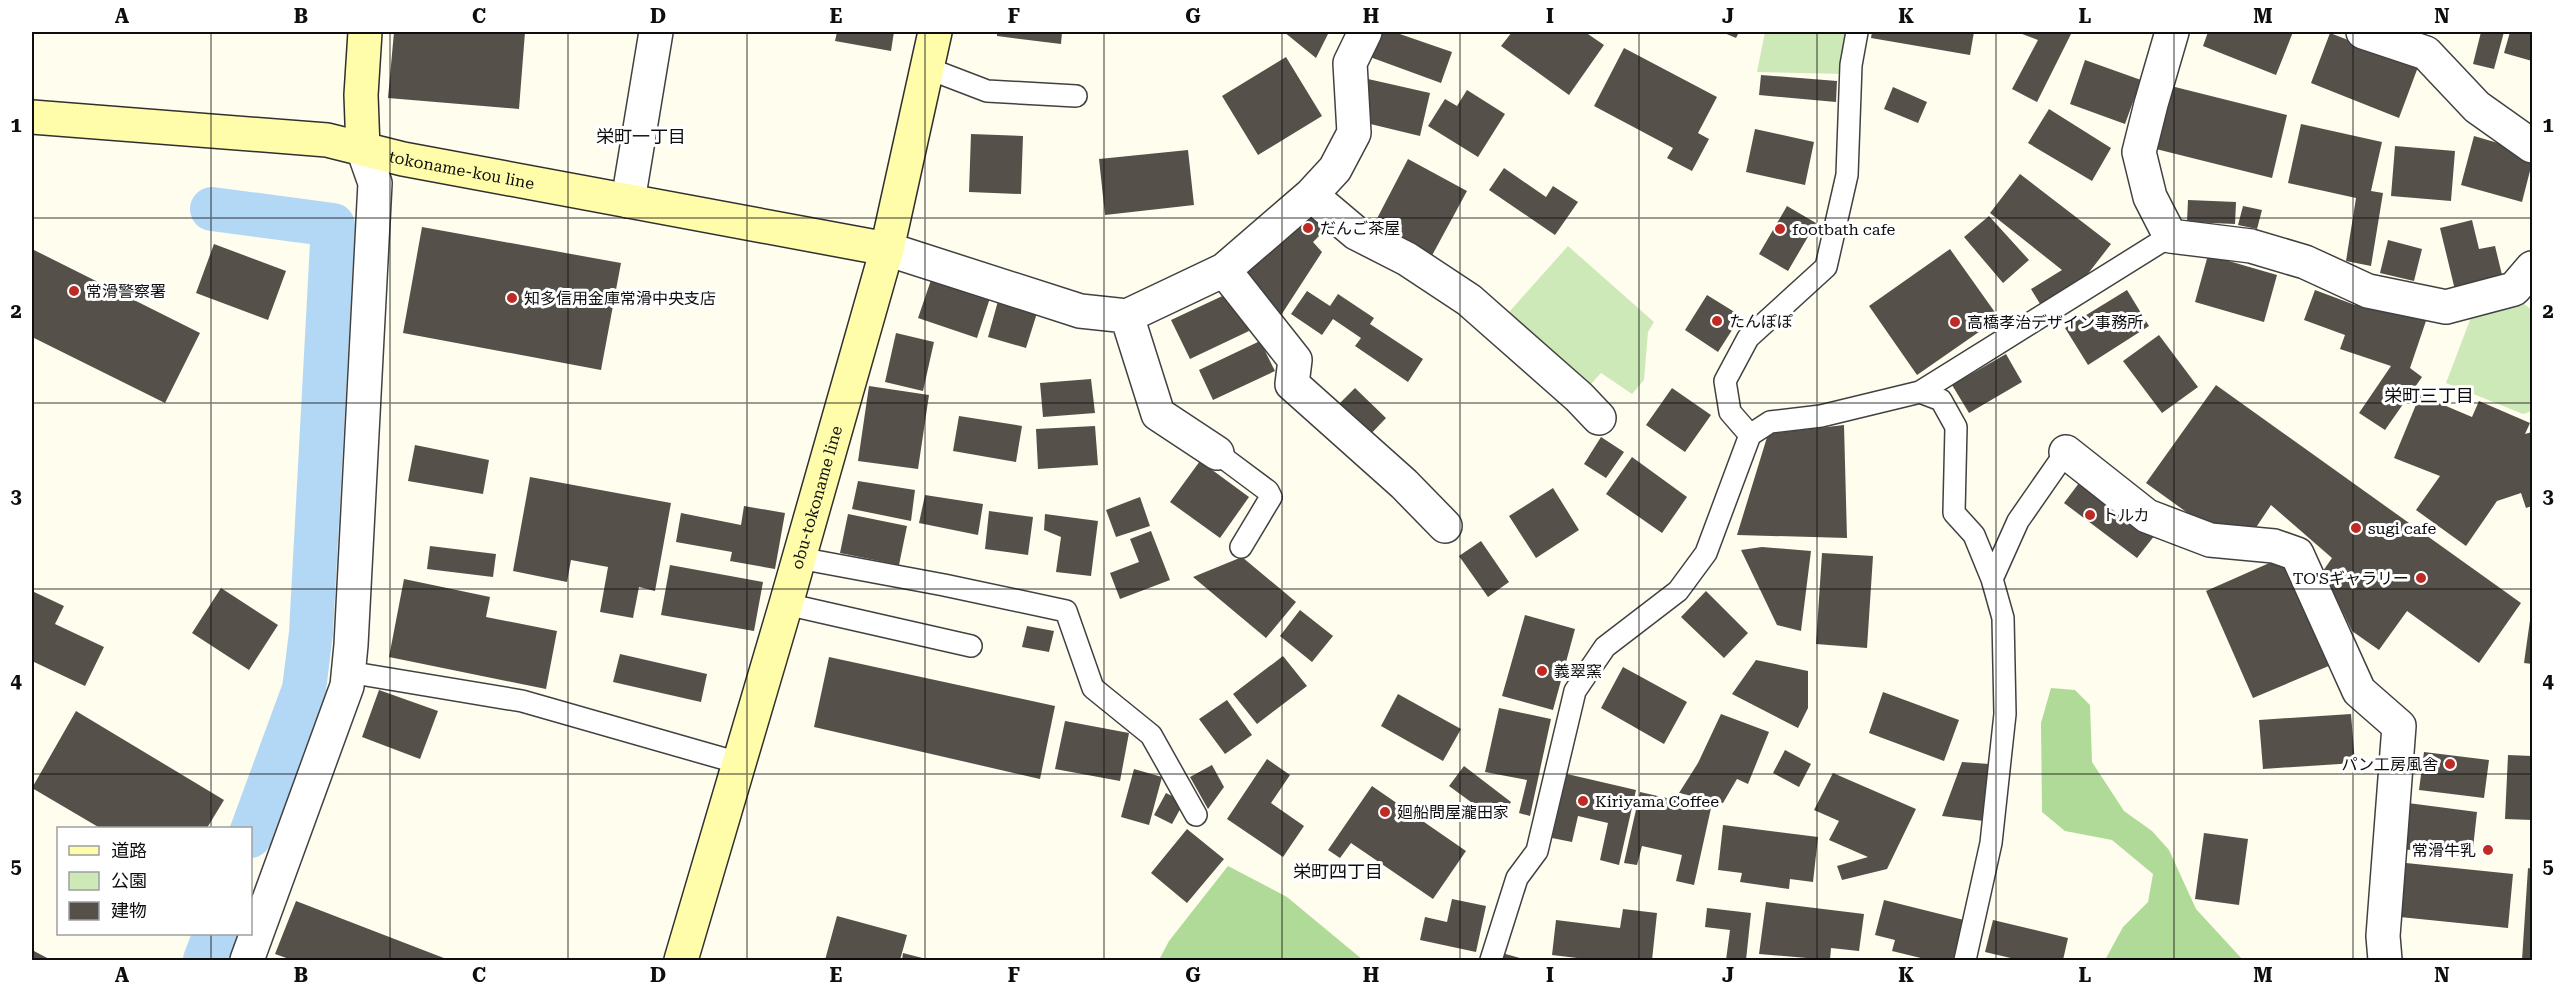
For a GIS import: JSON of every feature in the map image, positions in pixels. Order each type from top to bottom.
[{"type":"main road","points":[[363,149],[361,95],[365,32]]},
{"type":"main road","name":"obu-tokoname line","points":[[681,960],[887,249],[935,32]]},
{"type":"main road","name":"tokoname-kou line","points":[[32,117],[327,140],[403,159],[887,249]]},
{"type":"street","points":[[628,201],[656,32]]},
{"type":"street","points":[[887,249],[1080,311],[1127,316],[1224,270],[1311,195],[1335,170],[1354,133],[1350,63],[1365,32]]},
{"type":"street","points":[[2172,32],[2139,152],[2150,197],[2170,236],[2251,246],[2305,262],[2368,291],[2446,307],[2514,289],[2532,268]]},
{"type":"street","points":[[2363,32],[2426,53],[2476,107],[2532,146]]},
{"type":"street","points":[[247,960],[343,697],[348,672],[375,183],[363,149]]},
{"type":"street","points":[[1311,195],[1356,233],[1407,259],[1469,300],[1579,397],[1599,418]]},
{"type":"street","points":[[1224,270],[1295,360],[1292,384],[1404,484],[1445,526]]},
{"type":"street","points":[[1127,316],[1158,414],[1216,453]]},
{"type":"street","points":[[2066,452],[2147,516],[2210,540],[2274,546],[2297,554],[2359,691],[2399,726],[2383,936],[2385,960]]},
{"type":"lane","points":[[1750,435],[1730,412],[1725,381],[1748,338],[1826,267],[1847,175],[1851,64],[1857,32]]},
{"type":"lane","points":[[927,68],[987,91],[1076,96]]},
{"type":"lane","points":[[1491,960],[1517,878],[1537,850],[1575,691],[1605,647],[1678,591],[1706,553],[1750,435],[1770,422],[1821,416],[1920,393],[2170,236]]},
{"type":"lane","points":[[1920,393],[1941,400],[1956,427],[1954,513],[1974,535],[1992,579],[2003,618],[2005,714],[1991,843],[1965,960]]},
{"type":"lane","points":[[1992,579],[2018,521],[2066,452]]},
{"type":"lane","points":[[1216,453],[1268,491],[1271,497],[1241,547]]},
{"type":"lane","points":[[799,558],[1066,611],[1093,688],[1150,735],[1196,814]]},
{"type":"lane","points":[[786,604],[970,646]]},
{"type":"lane","points":[[348,672],[522,701],[739,763]]},
{"type":"green space","points":[[1765,32],[1851,32],[1846,74],[1757,72]]},
{"type":"green space","points":[[1568,246],[1654,322],[1648,332],[1644,380],[1632,394],[1601,373],[1583,393],[1502,320]]},
{"type":"green space","points":[[2516,298],[2532,310],[2532,411],[2523,414],[2446,383],[2473,312]]},
{"type":"green space","points":[[2051,688],[2075,690],[2090,705],[2092,762],[2124,811],[2152,831],[2169,850],[2196,909],[2243,960],[2105,960],[2123,927],[2148,902],[2153,874],[2112,840],[2065,831],[2042,812],[2041,723]]},
{"type":"green space","points":[[1228,866],[1287,897],[1363,960],[1159,960],[1169,941]]},
{"type":"building","points":[[394,32],[525,32],[519,109],[388,98]]},
{"type":"building","points":[[837,32],[894,32],[891,51],[835,41]]},
{"type":"building","points":[[997,32],[1062,32],[1061,44],[997,36]]},
{"type":"building","points":[[1284,32],[1329,32],[1316,58]]},
{"type":"building","points":[[1367,32],[1394,32],[1452,52],[1441,83],[1359,53]]},
{"type":"building","points":[[1512,32],[1585,32],[1604,45],[1569,95],[1501,46]]},
{"type":"building","points":[[1722,32],[1739,32],[1736,38]]},
{"type":"building","points":[[1872,32],[1974,32],[1970,55],[1871,38]]},
{"type":"building","points":[[2017,32],[2072,32],[2037,102],[2012,89],[2038,40]]},
{"type":"building","points":[[2208,32],[2293,32],[2276,75],[2203,46]]},
{"type":"building","points":[[2481,32],[2504,32],[2494,69],[2473,64]]},
{"type":"building","points":[[2510,32],[2532,32],[2532,61],[2504,53]]},
{"type":"building","points":[[2330,33],[2418,67],[2399,118],[2311,83]]},
{"type":"building","points":[[1624,48],[1717,97],[1698,133],[1709,139],[1692,171],[1667,158],[1673,148],[1594,106]]},
{"type":"building","points":[[1286,57],[1322,116],[1258,155],[1222,96]]},
{"type":"building","points":[[2085,60],[2141,80],[2125,124],[2070,104]]},
{"type":"building","points":[[1761,75],[1837,81],[1836,102],[1759,95]]},
{"type":"building","points":[[1368,79],[1430,93],[1420,136],[1358,121]]},
{"type":"building","points":[[2171,86],[2287,115],[2272,178],[2156,149]]},
{"type":"building","points":[[1893,87],[1927,102],[1918,123],[1884,109]]},
{"type":"building","points":[[1467,90],[1505,114],[1478,157],[1428,126],[1445,99],[1457,106]]},
{"type":"building","points":[[2049,109],[2111,148],[2092,181],[2028,143]]},
{"type":"building","points":[[2301,124],[2382,142],[2371,191],[2383,193],[2371,266],[2346,261],[2356,198],[2288,183]]},
{"type":"building","points":[[1755,129],[1814,142],[1805,185],[1746,172]]},
{"type":"building","points":[[971,134],[1023,136],[1021,194],[969,192]]},
{"type":"building","points":[[2474,136],[2532,153],[2532,163],[2522,202],[2461,185]]},
{"type":"building","points":[[2395,146],[2455,151],[2451,201],[2391,196]]},
{"type":"building","points":[[1188,150],[1194,205],[1105,215],[1099,159]]},
{"type":"building","points":[[1408,159],[1467,191],[1429,261],[1371,230]]},
{"type":"building","points":[[1504,168],[1546,197],[1553,186],[1578,202],[1555,235],[1489,190]]},
{"type":"building","points":[[2020,174],[2111,244],[2080,284],[2042,307],[2031,289],[2062,270],[1990,213]]},
{"type":"building","points":[[2188,200],[2236,202],[2235,224],[2187,222]]},
{"type":"building","points":[[1304,206],[1327,228],[1313,242],[1322,252],[1276,323],[1231,274]]},
{"type":"building","points":[[1787,206],[1816,223],[1788,271],[1759,254]]},
{"type":"building","points":[[2243,206],[2262,210],[2257,229],[2238,225]]},
{"type":"building","points":[[1989,216],[2029,260],[2003,283],[1964,237]]},
{"type":"building","points":[[2472,220],[2479,249],[2495,246],[2503,279],[2455,290],[2440,228]]},
{"type":"building","name":"知多信用金庫常滑中央支店","points":[[422,227],[621,263],[601,370],[403,333]]},
{"type":"building","points":[[2388,240],[2422,249],[2414,281],[2380,273]]},
{"type":"building","points":[[214,244],[286,271],[268,320],[196,293]]},
{"type":"building","name":"常滑警察署","points":[[32,249],[200,333],[165,403],[32,337]]},
{"type":"building","points":[[1950,249],[1999,318],[1917,375],[1869,306]]},
{"type":"building","points":[[2208,255],[2277,275],[2264,322],[2195,302]]},
{"type":"building","points":[[931,280],[990,298],[977,338],[918,318]]},
{"type":"building","points":[[2127,290],[2149,326],[2088,365],[2065,328]]},
{"type":"building","points":[[2315,290],[2355,305],[2359,294],[2427,318],[2410,368],[2422,377],[2385,430],[2359,413],[2391,366],[2340,349],[2345,335],[2304,320]]},
{"type":"building","points":[[1307,291],[1330,306],[1338,294],[1374,318],[1370,324],[1423,359],[1408,382],[1355,346],[1361,338],[1333,319],[1322,335],[1291,314]]},
{"type":"building","points":[[1231,292],[1249,331],[1190,359],[1171,320]]},
{"type":"building","points":[[1707,295],[1741,316],[1718,352],[1685,330]]},
{"type":"building","points":[[998,301],[1037,313],[1026,348],[988,337]]},
{"type":"building","points":[[896,333],[934,342],[923,391],[885,382]]},
{"type":"building","points":[[2159,335],[2198,387],[2162,413],[2123,361]]},
{"type":"building","points":[[1260,341],[1275,371],[1213,400],[1199,370]]},
{"type":"building","points":[[2006,354],[2022,382],[1969,413],[1952,385]]},
{"type":"building","points":[[1091,379],[1095,413],[1043,417],[1040,383]]},
{"type":"building","points":[[2216,385],[2521,603],[2479,663],[2407,611],[2379,650],[2352,631],[2323,571],[2332,558],[2271,505],[2255,529],[2210,529],[2146,483]]},
{"type":"building","points":[[869,386],[929,395],[918,469],[858,461]]},
{"type":"building","points":[[1355,388],[1386,418],[1367,438],[1336,407]]},
{"type":"building","points":[[1672,388],[1711,415],[1685,452],[1646,425]]},
{"type":"building","points":[[2420,395],[2472,417],[2479,401],[2530,423],[2525,434],[2532,432],[2532,506],[2526,508],[2521,493],[2497,501],[2466,546],[2416,510],[2440,476],[2394,458]]},
{"type":"building","points":[[959,416],[1022,426],[1016,462],[953,451]]},
{"type":"building","points":[[1844,425],[1847,538],[1737,535],[1768,434]]},
{"type":"building","points":[[1095,426],[1098,465],[1038,469],[1036,429]]},
{"type":"building","points":[[1601,437],[1624,452],[1606,478],[1584,464]]},
{"type":"building","points":[[415,445],[489,460],[483,494],[408,481]]},
{"type":"building","points":[[1632,457],[1687,497],[1662,533],[1606,494]]},
{"type":"building","points":[[1200,461],[1249,497],[1220,538],[1170,502]]},
{"type":"building","points":[[530,477],[671,503],[655,591],[639,587],[633,618],[600,612],[608,567],[571,560],[567,582],[513,571]]},
{"type":"building","points":[[2082,479],[2155,535],[2137,558],[2064,503]]},
{"type":"building","points":[[858,481],[915,490],[911,521],[852,509]]},
{"type":"building","points":[[1553,488],[1579,530],[1536,558],[1509,516]]},
{"type":"building","points":[[925,495],[983,504],[978,535],[919,523]]},
{"type":"building","points":[[1140,497],[1150,526],[1116,537],[1106,510]]},
{"type":"building","points":[[744,506],[785,513],[775,569],[730,561],[732,552],[676,542],[681,513],[741,525]]},
{"type":"building","points":[[989,511],[1033,517],[1028,555],[985,549]]},
{"type":"building","points":[[848,514],[907,526],[899,565],[840,553]]},
{"type":"building","points":[[1045,514],[1098,521],[1091,576],[1056,572],[1061,537],[1044,530]]},
{"type":"building","points":[[1151,531],[1170,580],[1120,599],[1110,573],[1139,562],[1130,539]]},
{"type":"building","points":[[1481,541],[1509,582],[1488,597],[1459,556]]},
{"type":"building","points":[[430,546],[496,554],[493,577],[427,569]]},
{"type":"building","points":[[1762,547],[1811,551],[1801,631],[1777,625],[1741,550]]},
{"type":"building","points":[[1822,553],[1873,556],[1867,648],[1816,644]]},
{"type":"building","points":[[1242,557],[1296,602],[1266,638],[1193,577]]},
{"type":"building","points":[[2283,557],[2331,665],[2253,698],[2206,591]]},
{"type":"building","points":[[670,565],[763,582],[754,631],[661,615]]},
{"type":"building","points":[[404,579],[490,597],[486,617],[557,631],[546,689],[389,657]]},
{"type":"building","points":[[221,588],[278,625],[249,670],[192,633]]},
{"type":"building","points":[[32,591],[64,606],[55,624],[104,647],[85,686],[32,661]]},
{"type":"building","points":[[1706,591],[1748,633],[1724,658],[1681,617]]},
{"type":"building","points":[[1300,610],[1333,636],[1312,662],[1280,636]]},
{"type":"building","points":[[2532,614],[2532,664],[2524,663]]},
{"type":"building","points":[[1525,615],[1575,629],[1553,710],[1502,696]]},
{"type":"building","points":[[1027,626],[1054,631],[1049,652],[1022,647]]},
{"type":"building","points":[[620,654],[707,674],[701,702],[613,682]]},
{"type":"building","points":[[1283,656],[1307,686],[1257,724],[1233,694]]},
{"type":"building","points":[[829,657],[1055,706],[1040,779],[814,727]]},
{"type":"building","points":[[1756,660],[1808,671],[1808,708],[1798,728],[1732,694]]},
{"type":"building","points":[[1623,667],[1687,702],[1664,744],[1601,708]]},
{"type":"building","points":[[379,690],[438,711],[420,759],[362,737]]},
{"type":"building","points":[[1883,692],[1959,720],[1944,761],[1869,733]]},
{"type":"building","points":[[1398,694],[1461,729],[1443,761],[1381,726]]},
{"type":"building","points":[[1227,700],[1252,735],[1225,754],[1199,719]]},
{"type":"building","points":[[1499,708],[1551,719],[1530,816],[1519,813],[1527,780],[1485,772]]},
{"type":"building","points":[[76,711],[224,800],[208,827],[98,827],[32,788]]},
{"type":"building","points":[[1721,714],[1769,732],[1748,784],[1737,779],[1723,803],[1679,793],[1698,763]]},
{"type":"building","points":[[2351,714],[2355,763],[2263,769],[2259,720]]},
{"type":"building","points":[[1065,721],[1129,733],[1120,781],[1055,769]]},
{"type":"building","points":[[1785,750],[1811,764],[1799,787],[1773,773]]},
{"type":"building","points":[[2424,752],[2489,760],[2484,798],[2419,790]]},
{"type":"building","points":[[2508,755],[2532,756],[2532,820],[2505,819]]},
{"type":"building","points":[[1267,759],[1290,775],[1271,803],[1304,826],[1283,857],[1227,819]]},
{"type":"building","points":[[1962,762],[1989,764],[1984,821],[1942,816]]},
{"type":"building","points":[[1212,765],[1224,787],[1208,809],[1190,777]]},
{"type":"building","points":[[1464,766],[1511,802],[1497,821],[1449,786]]},
{"type":"building","points":[[1134,769],[1162,777],[1149,825],[1121,817]]},
{"type":"building","points":[[1833,773],[1916,809],[1887,869],[1842,880],[1837,866],[1868,857],[1829,840],[1839,821],[1814,810]]},
{"type":"building","points":[[1567,774],[1636,790],[1619,865],[1600,860],[1608,823],[1578,816],[1572,842],[1552,838]]},
{"type":"building","points":[[1372,786],[1466,851],[1433,899],[1351,843],[1340,858],[1328,850]]},
{"type":"building","points":[[1640,792],[1711,808],[1694,885],[1676,881],[1682,855],[1642,846],[1637,865],[1624,863]]},
{"type":"building","points":[[1166,793],[1184,802],[1172,824],[1154,815]]},
{"type":"building","points":[[2408,803],[2477,812],[2472,857],[2402,849]]},
{"type":"building","points":[[1723,825],[1818,837],[1813,882],[1790,879],[1789,889],[1740,882],[1742,873],[1718,870]]},
{"type":"building","points":[[1187,829],[1224,859],[1187,903],[1151,873]]},
{"type":"building","points":[[2204,833],[2248,839],[2239,905],[2195,899]]},
{"type":"building","points":[[2406,863],[2513,874],[2508,928],[2400,917]]},
{"type":"building","points":[[2528,868],[2532,869],[2532,960],[2522,960]]},
{"type":"building","points":[[1452,899],[1486,906],[1476,952],[1420,940],[1425,917],[1447,922]]},
{"type":"building","points":[[1884,900],[1964,920],[1953,960],[1929,960],[1892,951],[1895,940],[1875,935]]},
{"type":"building","points":[[296,901],[449,960],[292,960],[275,954]]},
{"type":"building","points":[[1766,902],[1864,914],[1859,951],[1831,948],[1830,960],[1759,954]]},
{"type":"building","points":[[1707,908],[1751,913],[1746,960],[1726,960],[1730,930],[1705,927]]},
{"type":"building","points":[[1623,909],[1657,913],[1652,960],[1594,960],[1552,955],[1556,920],[1620,928]]},
{"type":"building","points":[[837,916],[907,935],[900,960],[825,960]]},
{"type":"building","points":[[1993,920],[2068,938],[2063,960],[2019,960],[1985,952]]},
{"type":"building","points":[[34,951],[51,960],[32,960]]},
{"type":"building","points":[[1495,951],[1527,960],[1493,960]]},
{"type":"building","points":[[903,953],[930,960],[902,960]]},
{"type":"waterway","points":[[212,209],[333,225],[311,633],[304,689],[252,831]]},
{"type":"waterway","points":[[205,960],[215,935]]},
{"type":"place","name":"だんご茶屋","points":[[1308,228]]},
{"type":"place","name":"footbath cafe","points":[[1780,229]]},
{"type":"place","name":"常滑警察署","points":[[74,291]]},
{"type":"place","name":"知多信用金庫常滑中央支店","points":[[512,298]]},
{"type":"place","name":"たんぽぽ","points":[[1717,321]]},
{"type":"place","name":"高橋孝治デザイン事務所","points":[[1955,322]]},
{"type":"place","name":"トルカ","points":[[2090,515]]},
{"type":"place","name":"sugi cafe","points":[[2356,528]]},
{"type":"place","name":"TO'Sギャラリー","points":[[2421,578]]},
{"type":"place","name":"義翠窯","points":[[1542,671]]},
{"type":"place","name":"パン工房風舎","points":[[2450,764]]},
{"type":"place","name":"Kiriyama Coffee","points":[[1583,801]]},
{"type":"place","name":"廻船問屋瀧田家","points":[[1385,812]]},
{"type":"place","name":"常滑牛乳","points":[[2488,850]]},
{"type":"district","name":"栄町一丁目","points":[[641,137]]},
{"type":"district","name":"栄町三丁目","points":[[2429,396]]},
{"type":"district","name":"栄町四丁目","points":[[1338,872]]}]
